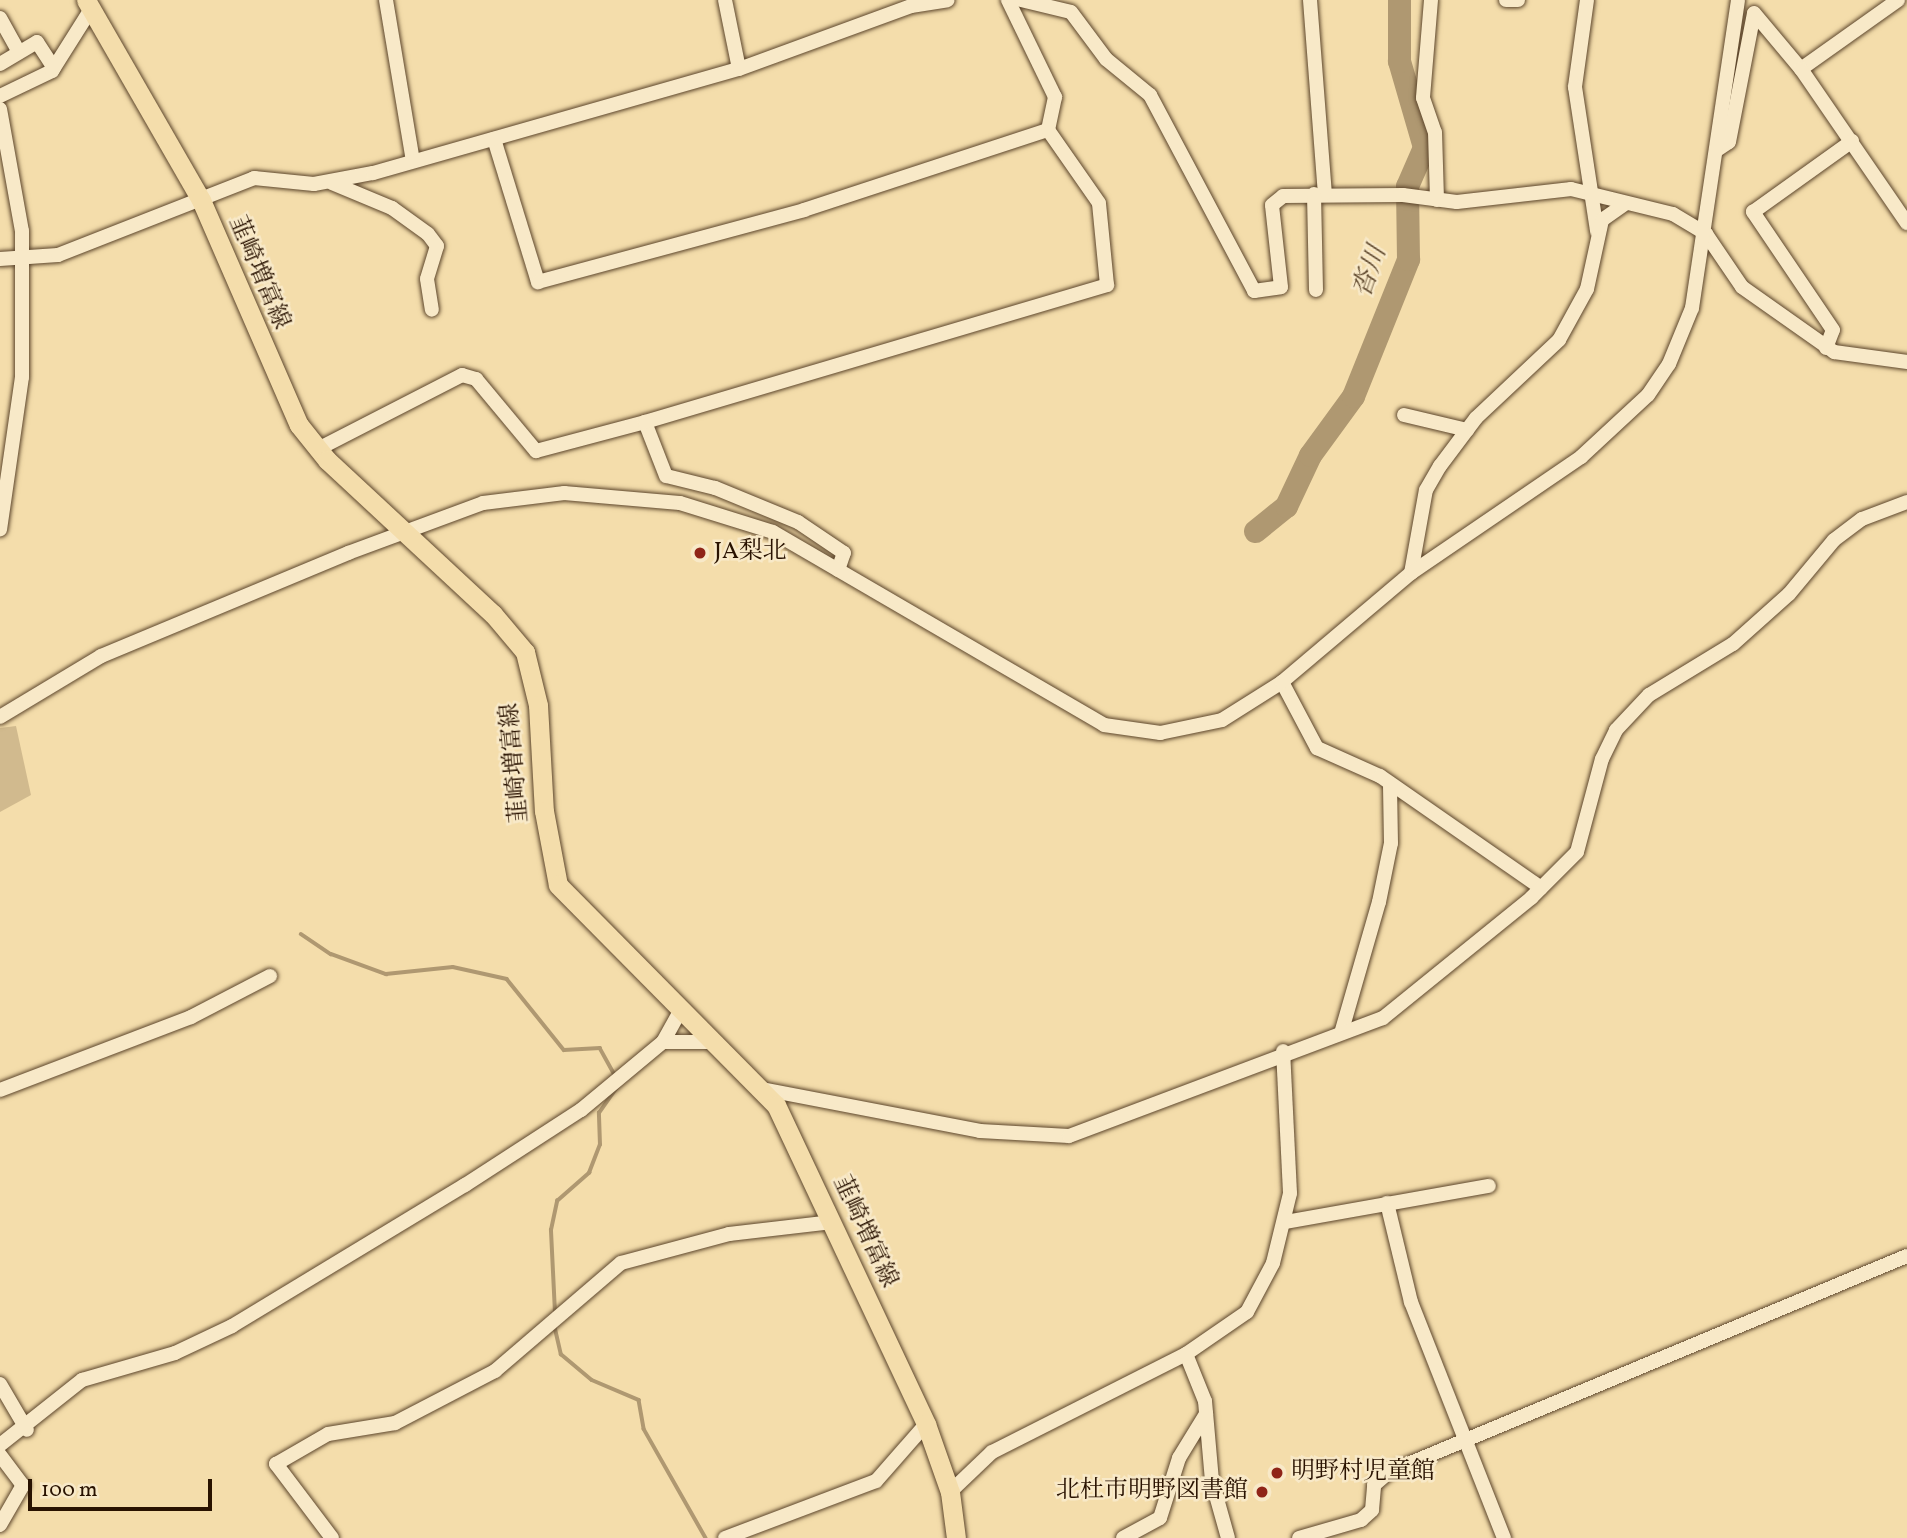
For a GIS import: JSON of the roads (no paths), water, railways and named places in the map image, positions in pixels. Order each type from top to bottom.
[{"type":"main road","name":"韮崎増富線","points":[[88,5],[201,200],[274,376],[318,449],[405,530],[525,652],[538,705],[544,811],[558,886],[762,1089],[792,1133],[926,1424],[950,1492],[956,1538]]},
{"type":"street","points":[[386,0],[413,161]]},
{"type":"street","points":[[725,0],[739,69]]},
{"type":"street","points":[[0,259],[58,255],[254,178],[332,183],[494,139],[739,69],[911,6],[948,0]]},
{"type":"street","points":[[318,449],[462,375],[476,379],[536,451],[645,422],[1107,285],[1098,203],[1048,130],[1055,97],[1008,0]]},
{"type":"street","points":[[1021,0],[1071,12],[1106,59],[1150,95],[1254,291],[1280,287],[1272,205],[1283,196],[1408,196],[1437,200],[1571,189],[1674,214],[1706,234],[1742,287],[1826,348],[1907,362]]},
{"type":"street","points":[[1310,0],[1320,194],[1316,290]]},
{"type":"street","points":[[1431,0],[1423,98],[1435,132],[1437,200]]},
{"type":"street","points":[[1506,0],[1518,0]]},
{"type":"street","points":[[1587,0],[1574,87],[1598,239]]},
{"type":"street","points":[[0,717],[101,656],[405,530],[509,498],[616,496],[735,517],[838,570],[1104,725],[1160,733],[1191,729],[1245,710],[1412,573],[1581,457],[1648,395],[1687,323],[1706,234],[1738,0]]},
{"type":"street","points":[[1801,69],[1898,0]]},
{"type":"street","points":[[0,96],[54,68],[88,5]]},
{"type":"street","points":[[1717,150],[1729,142],[1754,13],[1801,69],[1907,223]]},
{"type":"street","points":[[0,18],[19,52]]},
{"type":"street","points":[[0,64],[37,42],[54,68]]},
{"type":"street","points":[[0,109],[16,172],[22,259],[22,377],[0,528]]},
{"type":"street","points":[[494,139],[538,282],[804,211],[1048,130]]},
{"type":"street","points":[[1826,348],[1833,330],[1753,212],[1852,141]]},
{"type":"street","points":[[332,183],[392,208],[428,234],[437,246],[427,279],[432,310]]},
{"type":"street","points":[[1412,573],[1426,491],[1467,430],[1559,340],[1584,297],[1602,220],[1626,203]]},
{"type":"street","points":[[1404,415],[1467,430]]},
{"type":"street","points":[[645,422],[666,476],[736,495],[798,522],[844,553],[838,570]]},
{"type":"street","points":[[762,1089],[979,1131],[1069,1136],[1283,1051],[1382,1018],[1541,888],[1577,852],[1602,759],[1616,730],[1648,695],[1733,645],[1789,594],[1833,540],[1862,519],[1907,502]]},
{"type":"street","points":[[1282,682],[1317,748],[1366,768],[1541,888]]},
{"type":"street","points":[[1342,1030],[1382,890],[1391,843],[1390,786]]},
{"type":"street","points":[[0,1090],[191,1017],[270,976]]},
{"type":"street","points":[[0,1446],[27,1430],[82,1380],[174,1353],[326,1273],[581,1110],[663,1042],[681,1010]]},
{"type":"street","points":[[663,1042],[713,1042]]},
{"type":"street","points":[[950,1492],[992,1452],[1186,1354],[1247,1312],[1286,1222],[1292,1140],[1283,1051]]},
{"type":"street","points":[[1286,1222],[1489,1186]]},
{"type":"street","points":[[1387,1203],[1399,1266],[1504,1538]]},
{"type":"street","points":[[332,1538],[276,1464],[328,1434],[395,1423],[495,1371],[621,1263],[729,1234],[832,1222]]},
{"type":"street","points":[[1299,1538],[1362,1520],[1372,1510],[1371,1492],[1379,1478],[1907,1256]]},
{"type":"street","points":[[1186,1354],[1206,1414],[1212,1481],[1228,1538]]},
{"type":"street","points":[[0,1384],[27,1430]]},
{"type":"street","points":[[1123,1538],[1160,1518],[1179,1458],[1206,1414]]},
{"type":"street","points":[[725,1538],[876,1481],[926,1424]]},
{"type":"street","points":[[0,1455],[23,1485],[0,1525]]},
{"type":"waterway","name":"沓川","points":[[1255,531],[1286,506],[1310,455],[1353,396],[1408,259],[1407,186],[1424,147],[1399,61],[1399,0]]},
{"type":"waterway","points":[[301,934],[331,954],[386,974],[453,967],[507,979],[564,1050],[600,1048],[616,1077]]},
{"type":"waterway","points":[[555,1313],[551,1230],[557,1201],[589,1173],[600,1145],[599,1113],[620,1083]]},
{"type":"waterway","points":[[555,1327],[561,1354],[592,1380],[639,1400],[644,1429],[706,1538]]},
{"type":"place","name":"JA梨北","points":[[700,553]]},
{"type":"place","name":"明野村児童館","points":[[1277,1473]]},
{"type":"place","name":"北杜市明野図書館","points":[[1262,1492]]}]
